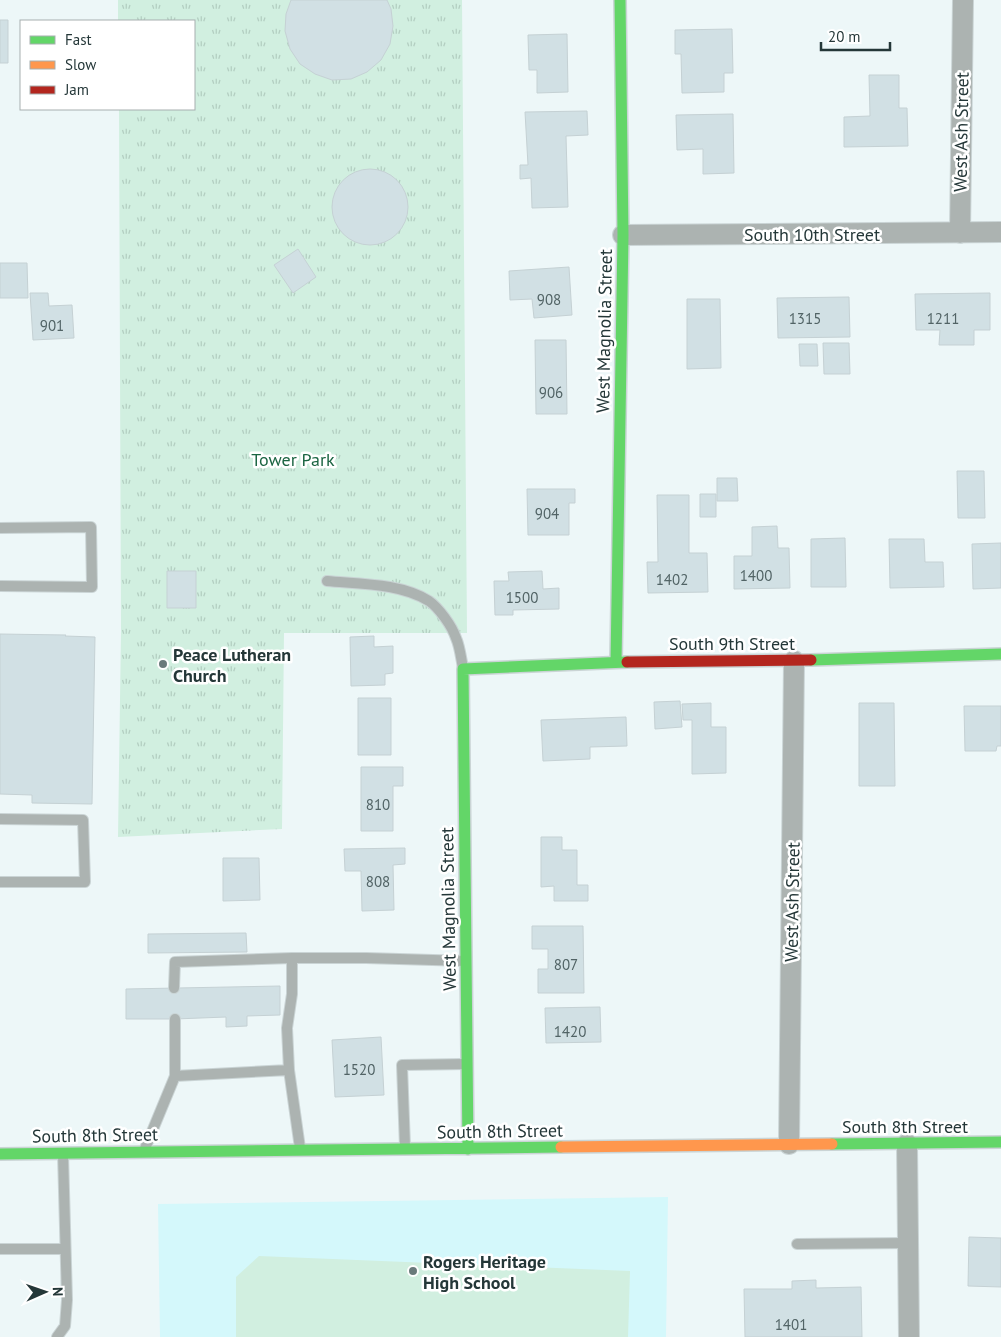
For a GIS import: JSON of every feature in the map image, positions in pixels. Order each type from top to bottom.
[{"type":"street","name":"West Magnolia Street","points":[[616,662],[623,235],[620,0]]},
{"type":"street","name":"West Ash Street","points":[[960,233],[963,0]]},
{"type":"street","name":"South 10th Street","points":[[623,235],[1001,232]]},
{"type":"street","name":"South 9th Street","points":[[463,669],[616,662],[794,661],[1001,654]]},
{"type":"street","name":"West Ash Street","points":[[789,1144],[794,661]]},
{"type":"street","name":"West Magnolia Street","points":[[463,669],[468,1149]]},
{"type":"street","name":"South 8th Street","points":[[0,1154],[1001,1142]]},
{"type":"street","points":[[907,1144],[908,1337]]},
{"type":"lane","points":[[0,528],[91,527],[92,587],[0,586]]},
{"type":"lane","points":[[326,581],[391,587],[409,592],[429,601],[446,619],[456,638],[463,669]]},
{"type":"lane","points":[[0,819],[83,820],[85,882],[0,882]]},
{"type":"lane","points":[[292,958],[292,994],[287,1028],[289,1070],[300,1150]]},
{"type":"lane","points":[[174,988],[175,962],[292,958],[466,961]]},
{"type":"lane","points":[[144,1152],[175,1076],[175,1019]]},
{"type":"lane","points":[[405,1149],[402,1066],[467,1064]]},
{"type":"lane","points":[[175,1076],[289,1070]]},
{"type":"lane","points":[[57,1337],[65,1326],[67,1300],[63,1153]]},
{"type":"lane","points":[[797,1244],[908,1243]]},
{"type":"lane","points":[[0,1249],[65,1249]]},
{"type":"shaded area","name":"Rogers Heritage High School","points":[[668,1197],[666,1337],[160,1337],[158,1204]]},
{"type":"green space","name":"Tower Park","points":[[118,0],[462,0],[467,633],[284,633],[282,829],[118,837],[121,631],[119,110],[195,110],[195,20],[118,20]]},
{"type":"green space","points":[[259,1256],[630,1271],[628,1337],[236,1337],[236,1277]]},
{"type":"building","points":[[291,0],[387,0],[391,9],[393,26],[390,44],[381,60],[367,72],[351,79],[332,80],[315,74],[300,64],[290,49],[285,31],[286,14]]},
{"type":"building","points":[[0,20],[8,20],[8,63],[0,63]]},
{"type":"building","points":[[732,29],[733,73],[724,73],[724,92],[682,93],[681,54],[675,54],[675,30]]},
{"type":"building","points":[[567,34],[568,92],[537,93],[537,70],[529,70],[528,35]]},
{"type":"building","points":[[869,75],[899,75],[899,108],[907,108],[908,146],[844,147],[844,117],[870,116]]},
{"type":"building","points":[[587,111],[588,135],[566,136],[568,207],[532,208],[531,178],[520,179],[520,165],[528,165],[525,112]]},
{"type":"building","points":[[733,114],[734,173],[703,174],[703,149],[677,150],[676,115]]},
{"type":"building","points":[[370,169],[384,172],[397,180],[405,193],[408,207],[405,221],[397,234],[384,242],[370,245],[356,242],[343,234],[335,221],[332,207],[335,193],[343,180],[356,172]]},
{"type":"building","points":[[298,249],[316,277],[293,293],[274,265]]},
{"type":"building","points":[[0,263],[27,263],[28,298],[0,298]]},
{"type":"building","points":[[569,267],[572,315],[534,318],[532,299],[510,300],[509,271]]},
{"type":"building","points":[[30,293],[48,293],[49,306],[72,305],[74,338],[33,340]]},
{"type":"building","points":[[990,293],[990,330],[974,330],[974,345],[939,345],[940,330],[916,330],[915,294]]},
{"type":"building","points":[[849,297],[850,337],[778,338],[777,298]]},
{"type":"building","points":[[687,299],[720,299],[721,368],[687,369]]},
{"type":"building","points":[[535,340],[566,340],[567,414],[536,414]]},
{"type":"building","points":[[823,343],[849,343],[850,374],[824,374]]},
{"type":"building","points":[[799,344],[817,344],[818,366],[800,366]]},
{"type":"building","points":[[957,471],[984,471],[985,518],[958,518]]},
{"type":"building","points":[[717,478],[737,478],[738,501],[717,501]]},
{"type":"building","points":[[527,489],[575,489],[575,503],[569,503],[569,535],[528,535]]},
{"type":"building","points":[[700,494],[716,494],[716,517],[700,517]]},
{"type":"building","points":[[657,495],[689,495],[689,553],[707,553],[708,592],[648,593],[647,562],[658,562]]},
{"type":"building","points":[[777,526],[778,548],[789,548],[790,588],[734,589],[734,556],[752,556],[752,527]]},
{"type":"building","points":[[845,538],[846,587],[811,587],[811,539]]},
{"type":"building","points":[[889,539],[924,539],[925,562],[943,562],[944,587],[890,588]]},
{"type":"building","points":[[1001,543],[1001,588],[973,589],[972,544]]},
{"type":"building","points":[[167,571],[196,571],[196,608],[167,608]]},
{"type":"building","points":[[542,571],[543,589],[559,588],[559,609],[513,610],[513,615],[495,615],[494,581],[509,581],[508,572]]},
{"type":"building","points":[[0,634],[95,637],[92,804],[32,803],[32,795],[0,794]]},
{"type":"building","points":[[374,636],[374,647],[393,646],[393,673],[385,674],[385,685],[351,686],[350,637]]},
{"type":"building","points":[[358,698],[391,698],[391,755],[358,755]]},
{"type":"building","points":[[680,701],[682,727],[655,729],[654,702]]},
{"type":"building","points":[[711,703],[711,727],[726,727],[726,773],[692,774],[692,720],[683,720],[682,704]]},
{"type":"building","points":[[859,703],[894,703],[895,786],[859,786]]},
{"type":"building","points":[[964,706],[1001,706],[1001,746],[997,746],[996,751],[965,751]]},
{"type":"building","points":[[626,717],[627,746],[590,747],[590,759],[543,761],[541,720]]},
{"type":"building","points":[[361,767],[403,767],[403,786],[393,786],[393,831],[361,831]]},
{"type":"building","points":[[541,837],[562,837],[562,850],[577,850],[577,885],[588,885],[588,901],[554,901],[554,886],[541,887]]},
{"type":"building","points":[[405,848],[405,864],[393,865],[394,910],[362,911],[361,871],[345,871],[344,849]]},
{"type":"building","points":[[223,858],[259,858],[260,900],[223,901]]},
{"type":"building","points":[[532,926],[583,926],[584,993],[538,993],[538,969],[548,969],[548,949],[532,949]]},
{"type":"building","points":[[246,933],[247,952],[148,953],[148,934]]},
{"type":"building","points":[[280,986],[280,1015],[247,1016],[247,1026],[226,1027],[226,1017],[126,1019],[126,989]]},
{"type":"building","points":[[600,1007],[601,1042],[546,1043],[545,1008]]},
{"type":"building","points":[[381,1037],[384,1095],[335,1097],[332,1040]]},
{"type":"building","points":[[969,1237],[1001,1238],[1001,1287],[968,1286]]},
{"type":"building","points":[[816,1280],[816,1288],[861,1287],[862,1337],[745,1337],[744,1289],[792,1289],[792,1281]]},
{"type":"traffic: fast","points":[[616,662],[623,235],[620,0]]},
{"type":"traffic: fast","points":[[811,660],[1001,654]]},
{"type":"traffic: fast","points":[[468,1149],[463,669],[627,662]]},
{"type":"traffic: fast","points":[[832,1144],[1001,1142]]},
{"type":"traffic: fast","points":[[0,1154],[561,1147]]},
{"type":"traffic: slow","points":[[561,1147],[832,1144]]},
{"type":"traffic: jam","points":[[627,662],[811,660]]},
{"type":"place","name":"Peace Lutheran Church","points":[[163,664]]},
{"type":"place","name":"Rogers Heritage High School","points":[[413,1271]]}]
